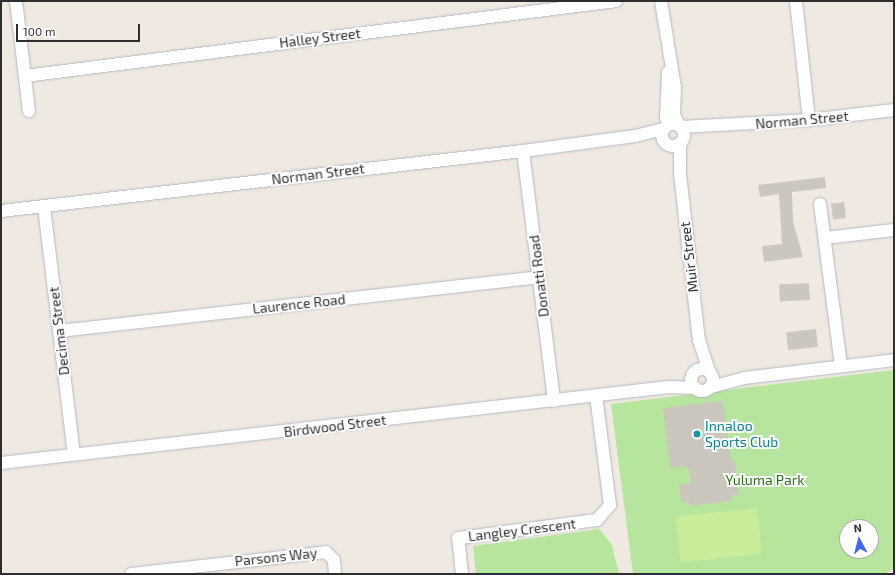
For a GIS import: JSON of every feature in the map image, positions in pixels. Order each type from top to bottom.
[{"type":"street","points":[[16,1],[29,111]]},
{"type":"street","name":"Halley Street","points":[[24,76],[616,1]]},
{"type":"street","name":"Muir Street","points":[[661,1],[669,63],[676,87],[674,115],[681,133],[680,174],[699,340],[710,372],[711,387]]},
{"type":"street","points":[[796,1],[810,120]]},
{"type":"street","name":"Muir Street","points":[[669,63],[665,135],[680,174]]},
{"type":"street","name":"Norman Street","points":[[681,133],[710,128],[810,120],[894,110]]},
{"type":"street","points":[[665,135],[681,133]]},
{"type":"street","points":[[665,135],[681,133]]},
{"type":"street","name":"Norman Street","points":[[1,211],[523,151],[635,136],[665,135]]},
{"type":"street","name":"Donatti Road","points":[[523,151],[554,401]]},
{"type":"street","points":[[820,204],[841,366]]},
{"type":"street","name":"Decima Street","points":[[44,207],[74,454]]},
{"type":"street","points":[[825,238],[894,230]]},
{"type":"street","name":"Laurence Road","points":[[59,331],[539,277]]},
{"type":"street","name":"Muir Street","points":[[694,374],[699,340]]},
{"type":"street","points":[[711,387],[744,378],[894,360]]},
{"type":"street","points":[[696,388],[694,374],[710,372],[744,378]]},
{"type":"street","name":"Birdwood Street","points":[[669,387],[694,374]]},
{"type":"street","name":"Birdwood Street","points":[[1,463],[669,387],[696,388],[704,391],[711,387]]},
{"type":"street","name":"Langley Crescent","points":[[462,574],[458,538],[597,520],[610,505],[596,396]]},
{"type":"street","name":"Parsons Way","points":[[131,574],[326,552],[334,560],[335,574]]},
{"type":"green space","name":"Yuluma Park","points":[[894,370],[894,568],[885,574],[633,574],[611,404]]},
{"type":"green space","points":[[757,508],[762,554],[680,562],[675,517]]},
{"type":"green space","points":[[599,529],[612,545],[619,574],[476,574],[473,546]]},
{"type":"building","points":[[825,177],[826,188],[792,192],[793,222],[803,257],[764,262],[762,246],[782,244],[779,194],[760,197],[758,185]]},
{"type":"building","points":[[844,202],[846,218],[833,219],[831,204]]},
{"type":"building","points":[[809,283],[810,300],[780,302],[779,285]]},
{"type":"building","points":[[816,329],[818,347],[788,350],[786,332]]},
{"type":"building","name":"Innaloo Sports Club","points":[[723,401],[731,461],[735,460],[739,495],[731,496],[731,501],[690,506],[690,502],[681,503],[679,484],[691,483],[689,470],[684,466],[670,468],[663,408]]},
{"type":"place","name":"Innaloo Sports Club","points":[[697,434]]}]
